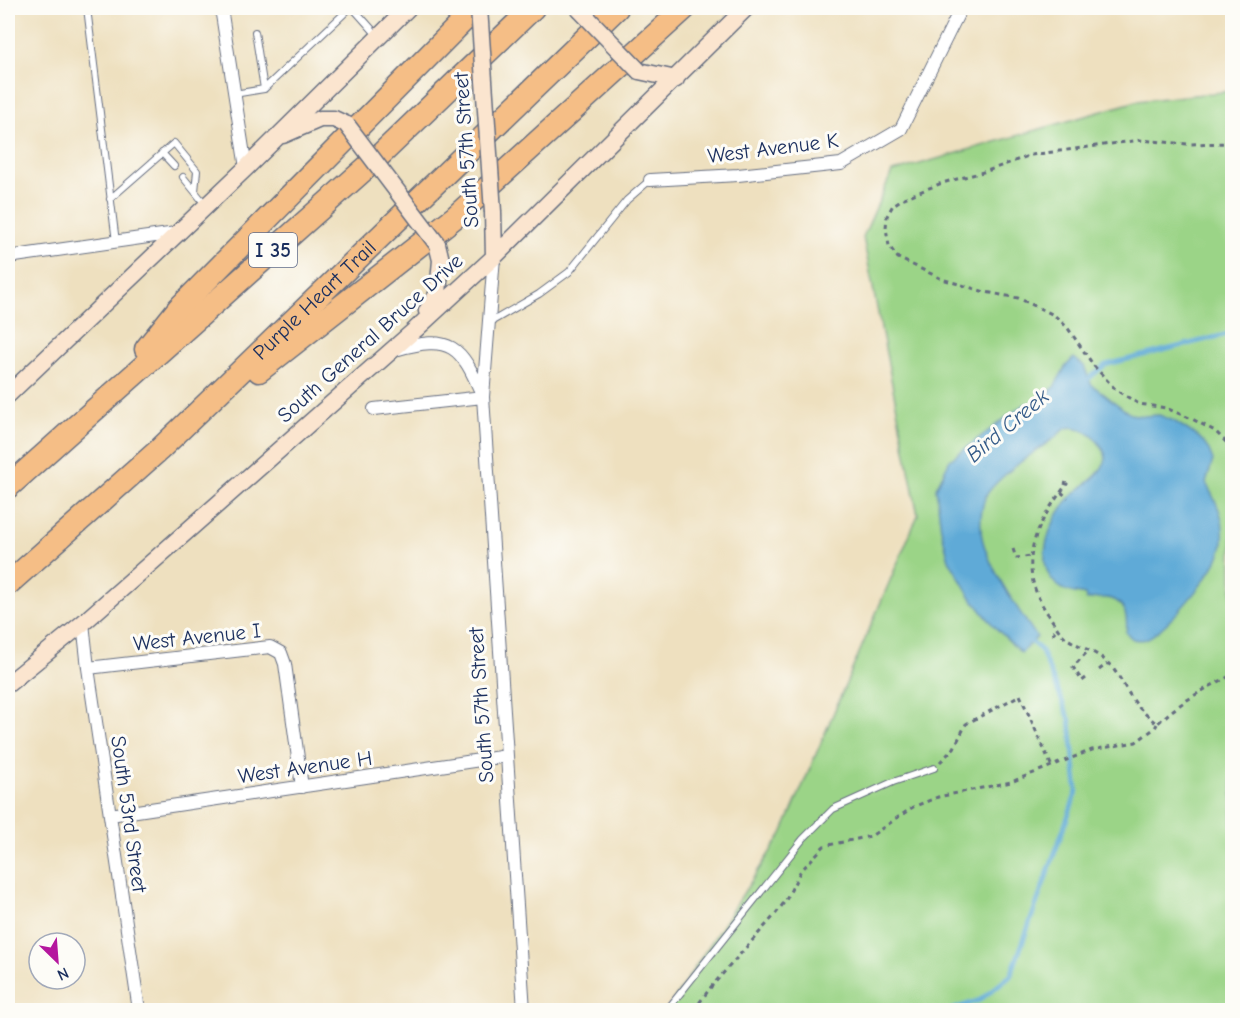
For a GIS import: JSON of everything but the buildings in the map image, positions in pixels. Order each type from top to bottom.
[{"type":"highway","points":[[106,400],[178,309],[478,8]]},
{"type":"highway","name":"I 35","points":[[8,487],[376,159],[533,8]]},
{"type":"highway","name":"Purple Heart Trail","points":[[8,584],[159,450],[617,8]]},
{"type":"highway","points":[[159,450],[455,217],[685,8]]},
{"type":"main road","points":[[8,395],[246,168],[408,8]]},
{"type":"main road","name":"South 57th Street","points":[[478,8],[495,257]]},
{"type":"main road","points":[[578,8],[639,71],[676,79]]},
{"type":"main road","name":"South General Bruce Drive","points":[[8,684],[83,623],[495,257],[746,8]]},
{"type":"main road","points":[[276,138],[320,119],[334,119],[347,125],[437,244],[441,260],[438,293],[416,329]]},
{"type":"street","points":[[221,8],[246,168]]},
{"type":"street","name":"West Avenue K","points":[[650,180],[738,175],[841,164],[901,129],[961,8]]},
{"type":"street","points":[[8,257],[176,233]]},
{"type":"street","name":"South 57th Street","points":[[495,257],[483,397],[524,1011]]},
{"type":"street","name":"South 57th Street","points":[[389,351],[428,342],[442,343],[456,351],[469,364],[483,397]]},
{"type":"street","points":[[374,409],[483,397]]},
{"type":"street","name":"South 53rd Street","points":[[83,623],[139,1011]]},
{"type":"street","name":"West Avenue I","points":[[88,668],[270,647],[281,653],[285,664],[302,787]]},
{"type":"street","name":"West Avenue H","points":[[110,815],[507,756]]},
{"type":"lane","points":[[87,8],[116,242]]},
{"type":"lane","points":[[234,94],[264,89],[352,8],[378,36]]},
{"type":"lane","points":[[255,32],[264,89]]},
{"type":"lane","points":[[110,200],[174,143],[197,171],[195,191]]},
{"type":"lane","points":[[162,153],[174,166]]},
{"type":"lane","points":[[183,177],[206,205]]},
{"type":"lane","points":[[489,323],[538,294],[568,272],[627,200],[650,180]]},
{"type":"lane","points":[[667,1011],[803,839],[833,809],[893,782],[934,768]]},
{"type":"path","points":[[1233,143],[1187,144],[1140,140],[1031,154],[987,171],[921,190],[894,205],[886,216],[889,246],[898,258],[942,279],[985,292],[1018,298],[1054,315],[1067,327],[1094,366],[1116,390],[1139,404],[1166,408],[1192,419],[1215,431],[1233,448]]},
{"type":"path","points":[[1064,483],[1067,484],[1043,518],[1034,537],[1031,556],[1035,586],[1042,606],[1064,636],[1108,663],[1135,703],[1157,724]]},
{"type":"path","points":[[1061,492],[1068,498]]},
{"type":"path","points":[[1013,549],[1016,558],[1031,556]]},
{"type":"path","points":[[1052,634],[1058,628]]},
{"type":"path","points":[[1086,678],[1082,681],[1073,667],[1089,650]]},
{"type":"path","points":[[1099,670],[1108,663]]},
{"type":"path","points":[[694,1011],[711,987],[774,916],[786,900],[800,872],[824,846],[871,836],[913,807],[938,797],[985,789],[1084,754],[1136,742],[1155,728],[1173,709],[1194,694],[1233,675]]},
{"type":"path","points":[[934,768],[954,748],[966,724],[1020,695],[1052,767]]},
{"type":"green space","points":[[1232,91],[1232,1010],[667,1010],[782,834],[918,515],[863,237],[892,172],[1137,101]]},
{"type":"water","points":[[1074,358],[1084,366],[1091,384],[1130,414],[1159,415],[1174,421],[1200,438],[1213,460],[1206,483],[1220,512],[1223,544],[1213,567],[1192,596],[1167,623],[1146,639],[1133,639],[1126,633],[1126,614],[1113,599],[1087,600],[1085,595],[1063,589],[1053,580],[1047,570],[1046,544],[1050,531],[1070,498],[1098,473],[1106,459],[1101,446],[1091,435],[1078,428],[1065,429],[1018,464],[992,487],[987,494],[981,516],[983,541],[994,569],[1037,637],[1021,653],[992,624],[970,596],[949,560],[941,529],[936,488],[950,460],[1023,405],[1040,401],[1054,387],[1066,366]]},
{"type":"waterway","name":"Bird Creek","points":[[1086,381],[1105,365],[1232,333]]},
{"type":"waterway","name":"Bird Creek","points":[[951,1010],[980,1000],[1011,975],[1077,791],[1070,720],[1041,650],[1029,640]]}]
